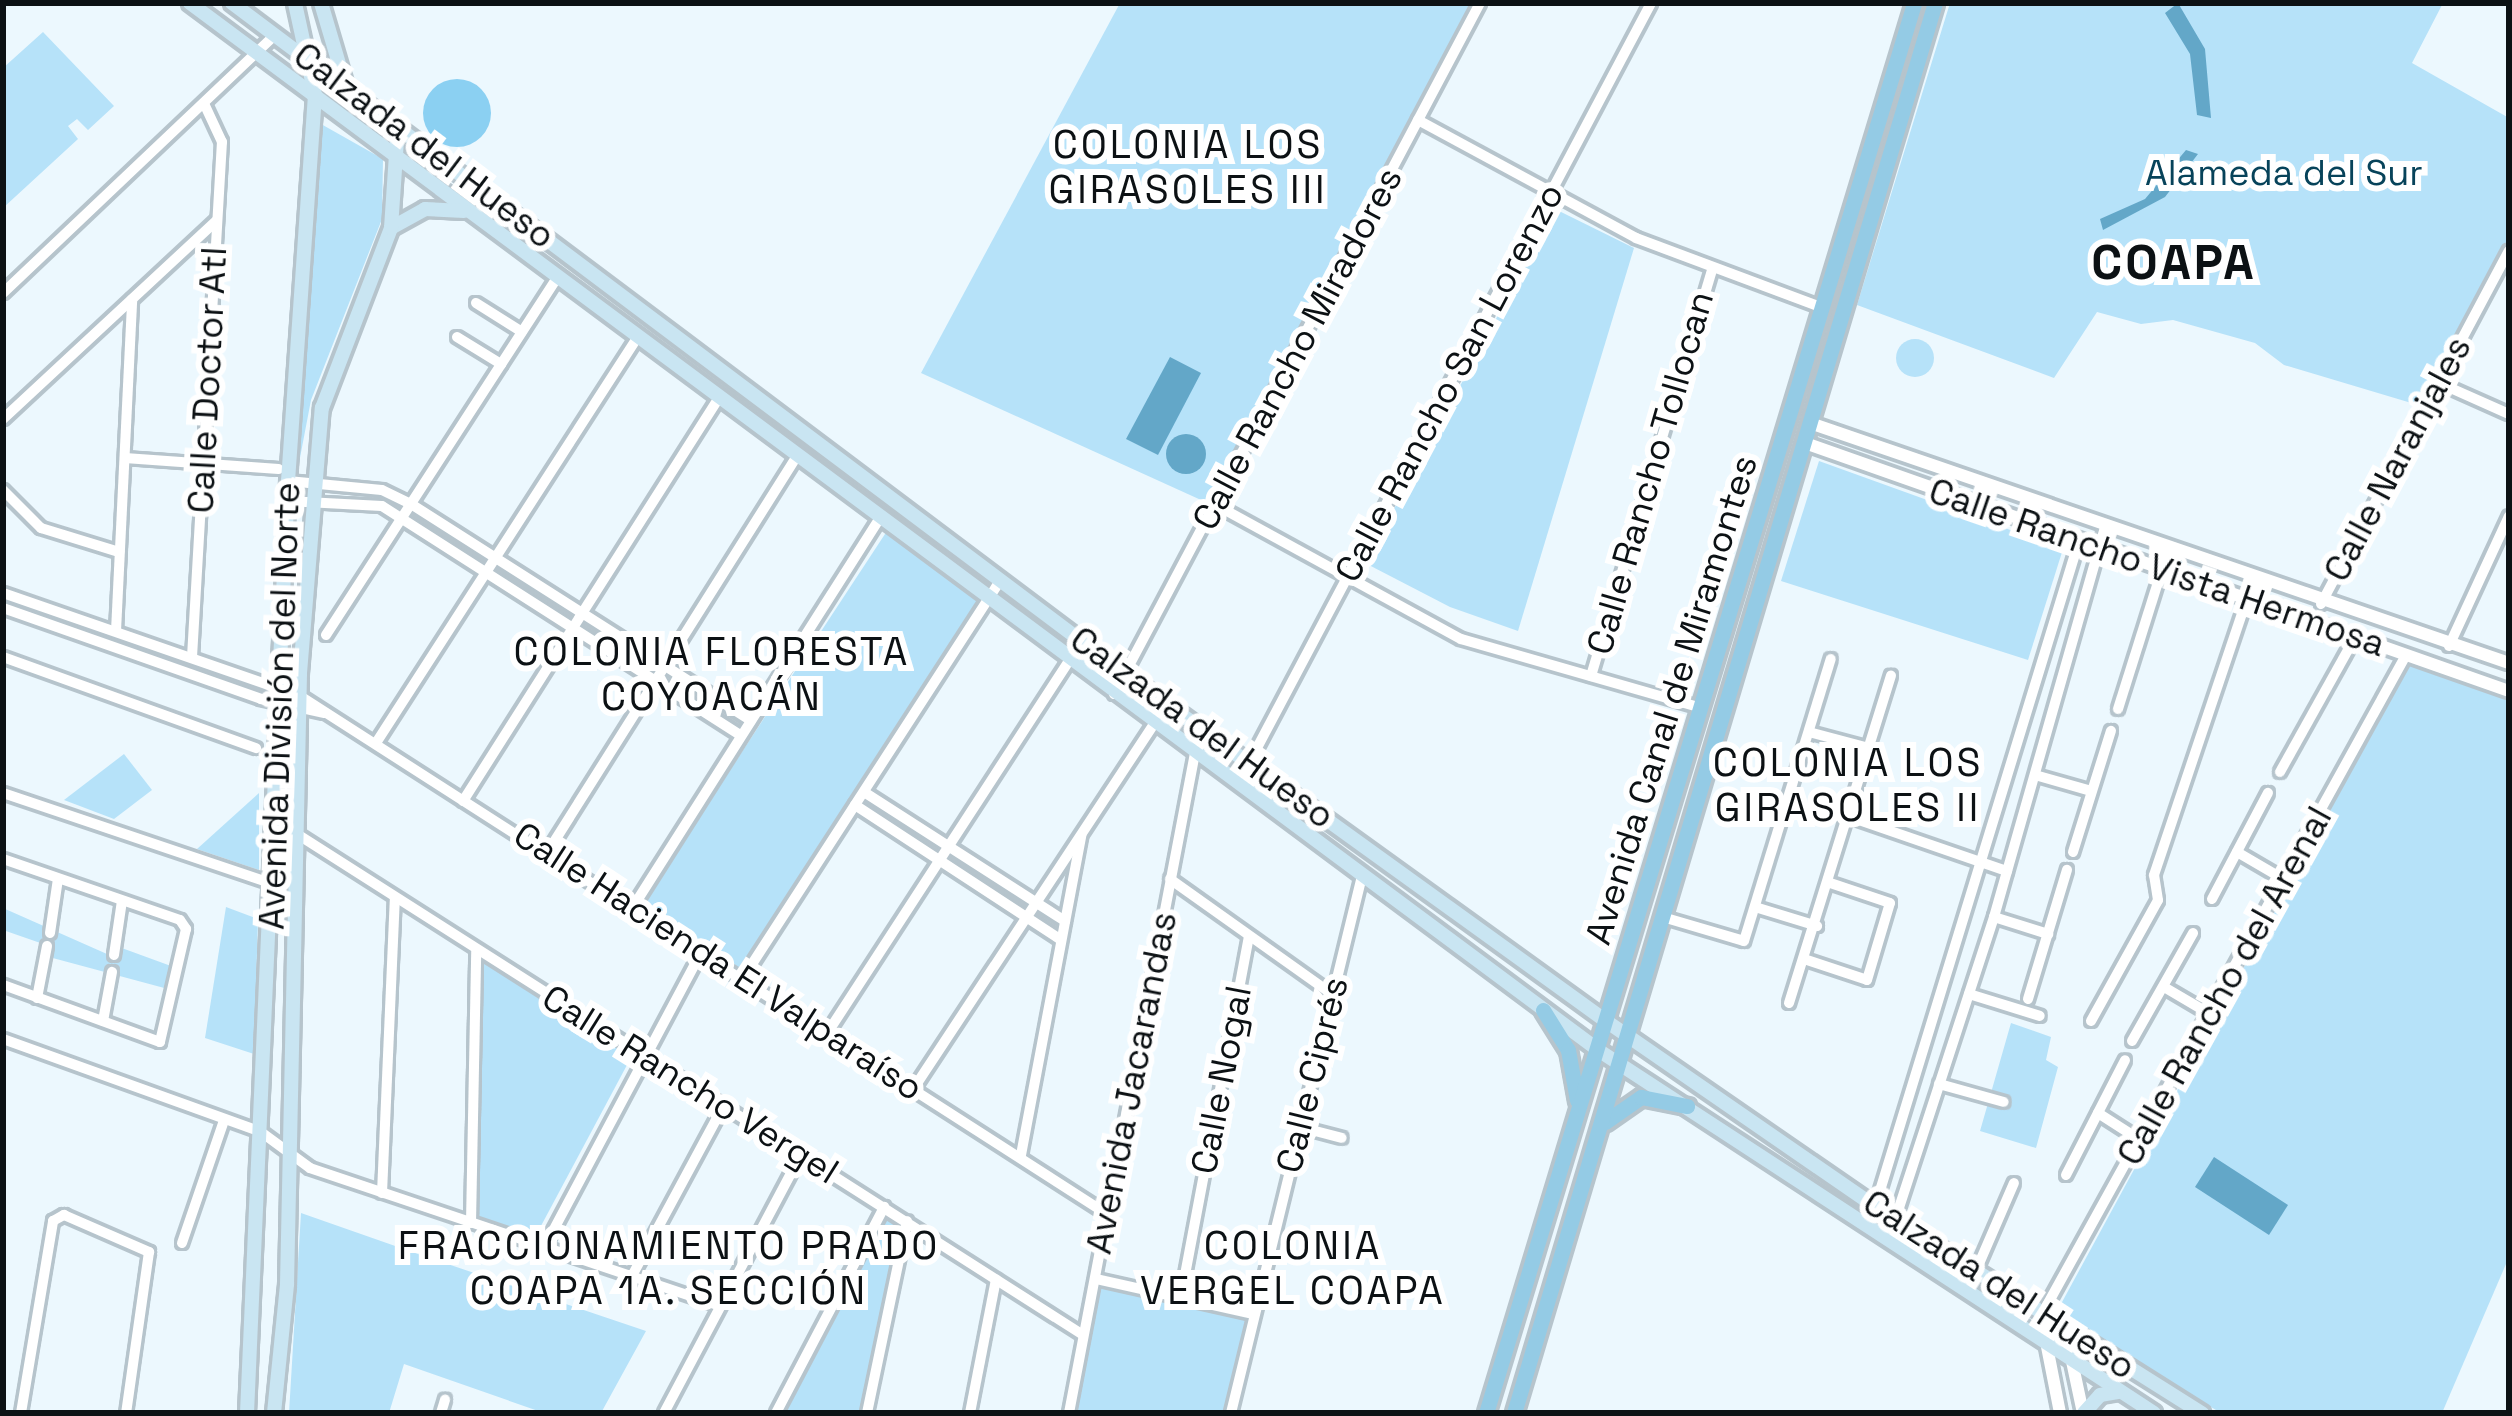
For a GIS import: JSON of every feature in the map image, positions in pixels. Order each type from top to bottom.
[{"type":"main road","name":"Calzada del Hueso","points":[[190,3],[398,154],[556,280],[1598,1050],[2046,1348],[2154,1413]]},
{"type":"main road","name":"Calzada del Hueso","points":[[232,3],[1125,674],[1606,1021],[1894,1220],[2066,1333],[2202,1413]]},
{"type":"main road","name":"Avenida División del Norte","points":[[250,1413],[287,501],[283,475],[315,95],[295,3]]},
{"type":"main road","points":[[321,3],[344,84]]},
{"type":"main road","name":"Avenida Canal de Miramontes","points":[[1486,1413],[1915,3]]},
{"type":"main road","name":"Avenida Canal de Miramontes","points":[[1514,1413],[1666,918],[1935,3]]},
{"type":"main road","name":"Avenida División del Norte","points":[[270,1413],[277,1396],[290,1160],[300,703],[322,408],[391,228],[398,125]]},
{"type":"main road","points":[[391,228],[425,209],[468,213]]},
{"type":"main road","points":[[1543,1010],[1573,1065],[1572,1134]]},
{"type":"main road","points":[[1600,1130],[1616,1110],[1641,1097],[1687,1106]]},
{"type":"main road","points":[[251,1390],[262,1402],[277,1396]]},
{"type":"main road","points":[[2084,1413],[2101,1395],[2126,1394]]},
{"type":"main road","points":[[250,1413],[270,1413]]},
{"type":"street","name":"Calle Rancho Miradores","points":[[1114,694],[1480,3]]},
{"type":"street","name":"Calle Rancho San Lorenzo","points":[[1249,763],[1652,3]]},
{"type":"street","points":[[3,293],[236,78],[263,60],[279,38]]},
{"type":"street","name":"Calle Doctor Atl","points":[[192,657],[222,142],[205,106]]},
{"type":"street","points":[[1418,120],[1712,269],[1820,307]]},
{"type":"street","points":[[3,419],[217,220]]},
{"type":"street","name":"Calle Naranjales","points":[[2321,604],[2509,251]]},
{"type":"street","name":"Calle Rancho Tollocan","points":[[1591,676],[1712,269]]},
{"type":"street","points":[[326,634],[556,280]]},
{"type":"street","points":[[116,631],[132,299]]},
{"type":"street","points":[[476,303],[522,332]]},
{"type":"street","points":[[457,338],[501,364]]},
{"type":"street","points":[[376,743],[637,338]]},
{"type":"street","points":[[2438,382],[2509,414]]},
{"type":"street","points":[[464,801],[719,398]]},
{"type":"street","name":"Calle Rancho Vista Hermosa","points":[[1810,423],[2321,604],[2509,662]]},
{"type":"street","name":"Calle Rancho Vista Hermosa","points":[[1805,443],[2509,691]]},
{"type":"street","points":[[547,853],[798,455]]},
{"type":"street","points":[[125,458],[203,464],[382,490],[496,557],[751,722]]},
{"type":"street","points":[[3,490],[40,528],[119,552]]},
{"type":"street","points":[[287,501],[374,503],[742,736]]},
{"type":"street","points":[[1216,505],[1461,639],[1701,708]]},
{"type":"street","points":[[2449,646],[2509,516]]},
{"type":"street","points":[[633,907],[880,518]]},
{"type":"street","points":[[1894,1220],[1994,917],[2105,527]]},
{"type":"street","points":[[1876,1207],[2079,542]]},
{"type":"street","points":[[2118,709],[2168,550]]},
{"type":"street","points":[[743,978],[1001,580]]},
{"type":"street","points":[[3,592],[192,657],[279,697]]},
{"type":"street","points":[[2091,1021],[2158,900],[2154,875],[2247,598]]},
{"type":"street","points":[[3,608],[279,697]]},
{"type":"street","points":[[2280,772],[2354,638]]},
{"type":"street","points":[[155,659],[157,644]]},
{"type":"street","name":"Calle Rancho del Arenal","points":[[2042,1316],[2406,656]]},
{"type":"street","points":[[3,657],[256,748]]},
{"type":"street","points":[[1666,918],[1744,941],[1831,659]]},
{"type":"street","points":[[828,1032],[1069,661]]},
{"type":"street","points":[[1790,1003],[1892,675]]},
{"type":"street","name":"Calle Hacienda El Valparaíso","points":[[279,697],[327,713],[376,743],[1107,1214]]},
{"type":"street","points":[[2032,704],[2053,711]]},
{"type":"street","points":[[914,1088],[1023,915],[1155,722]]},
{"type":"street","points":[[2073,852],[2111,731]]},
{"type":"street","points":[[1809,732],[1869,748]]},
{"type":"street","name":"Avenida Jacarandas","points":[[1069,1413],[1195,753]]},
{"type":"street","points":[[2035,775],[2091,791]]},
{"type":"street","points":[[865,791],[1065,921]]},
{"type":"street","points":[[3,793],[273,884]]},
{"type":"street","points":[[2212,898],[2268,793]]},
{"type":"street","points":[[855,805],[1060,940]]},
{"type":"street","points":[[1850,817],[2007,871]]},
{"type":"street","points":[[1021,1155],[1083,826]]},
{"type":"street","name":"Calle Rancho Vergel","points":[[297,834],[1083,1335]]},
{"type":"street","points":[[2237,852],[2285,880]]},
{"type":"street","points":[[3,860],[185,923],[166,1038],[103,1022],[3,985]]},
{"type":"street","points":[[2028,999],[2067,870]]},
{"type":"street","name":"Calle Ciprés","points":[[1231,1413],[1362,876]]},
{"type":"street","points":[[38,998],[58,879]]},
{"type":"street","points":[[1170,879],[1333,995]]},
{"type":"street","points":[[1804,959],[1867,980],[1890,903],[1830,884]]},
{"type":"street","points":[[382,1193],[395,899]]},
{"type":"street","points":[[114,955],[122,901]]},
{"type":"street","points":[[1755,907],[1816,926]]},
{"type":"street","points":[[1994,917],[2048,934]]},
{"type":"street","points":[[2132,1041],[2193,933]]},
{"type":"street","name":"Calle Nogal","points":[[1181,1296],[1249,936]]},
{"type":"street","points":[[471,1222],[476,952]]},
{"type":"street","points":[[545,1246],[701,952]]},
{"type":"street","points":[[103,1022],[112,971]]},
{"type":"street","points":[[2164,987],[2210,1014]]},
{"type":"street","points":[[1969,994],[2040,1016]]},
{"type":"street","points":[[3,1039],[261,1132],[290,1160],[719,1306]]},
{"type":"street","points":[[1929,1041],[1951,1049]]},
{"type":"street","points":[[2066,1175],[2125,1060]]},
{"type":"street","points":[[1940,1084],[2004,1102]]},
{"type":"street","points":[[633,1274],[724,1105]]},
{"type":"street","points":[[2098,1113],[2140,1140]]},
{"type":"street","points":[[182,1243],[224,1120]]},
{"type":"street","points":[[1300,1127],[1342,1138]]},
{"type":"street","points":[[680,1413],[666,1410],[801,1154]]},
{"type":"street","points":[[1975,1273],[2014,1183]]},
{"type":"street","points":[[776,1413],[884,1207]]},
{"type":"street","points":[[21,1413],[56,1216],[149,1252],[126,1413]]},
{"type":"street","points":[[867,1413],[907,1221]]},
{"type":"street","points":[[970,1413],[996,1279]]},
{"type":"street","points":[[1096,1279],[1253,1313]]},
{"type":"street","points":[[2042,1316],[2060,1413]]},
{"type":"street","points":[[2066,1333],[2084,1413]]},
{"type":"green space","points":[[1120,3],[1475,3],[1212,505],[921,373]]},
{"type":"green space","name":"Alameda del Sur","points":[[1950,3],[2443,3],[2412,63],[2509,118],[2509,238],[2418,405],[2284,365],[2255,343],[2173,320],[2141,324],[2097,312],[2054,378],[1857,305]]},
{"type":"green space","points":[[43,32],[114,106],[88,130],[77,119],[68,126],[78,139],[3,208],[3,68]]},
{"type":"green space","points":[[321,124],[383,159],[382,219],[311,400],[299,463]]},
{"type":"green space","points":[[1555,209],[1634,248],[1518,631],[1450,607],[1365,563]]},
{"type":"green space","points":[[1915,339],[1928,345],[1934,358],[1928,371],[1915,377],[1902,371],[1896,358],[1902,345]]},
{"type":"green space","points":[[1819,461],[2063,549],[2028,660],[1781,581]]},
{"type":"green space","points":[[887,531],[982,605],[742,971],[640,907]]},
{"type":"green space","points":[[2411,660],[2509,695],[2509,1257],[2442,1413],[2221,1413],[2055,1315]]},
{"type":"green space","points":[[124,754],[152,790],[114,819],[64,800]]},
{"type":"green space","points":[[259,793],[259,870],[197,849]]},
{"type":"green space","points":[[226,907],[258,919],[254,1054],[205,1038]]},
{"type":"green space","points":[[3,908],[116,958],[119,947],[171,966],[168,989],[49,957],[49,946],[3,930]]},
{"type":"green space","points":[[479,960],[635,1050],[534,1239],[476,1217]]},
{"type":"green space","points":[[2011,1023],[2051,1037],[2046,1060],[2058,1067],[2036,1148],[1980,1131]]},
{"type":"green space","points":[[301,1213],[646,1331],[601,1413],[544,1413],[404,1364],[389,1413],[289,1413]]},
{"type":"green space","points":[[883,1214],[905,1226],[864,1413],[779,1413]]},
{"type":"green space","points":[[1095,1284],[1246,1320],[1224,1413],[1070,1413]]},
{"type":"shaded area","points":[[2178,3],[2205,49],[2211,118],[2197,115],[2190,54],[2165,13]]},
{"type":"shaded area","points":[[457,79],[481,89],[491,113],[481,137],[457,147],[433,137],[423,113],[433,89]]},
{"type":"shaded area","points":[[2186,150],[2198,154],[2165,197],[2103,230],[2100,219],[2145,199]]},
{"type":"shaded area","points":[[1170,357],[1201,373],[1158,455],[1126,439]]},
{"type":"shaded area","points":[[1186,434],[1200,440],[1206,454],[1200,468],[1186,474],[1172,468],[1166,454],[1172,440]]},
{"type":"shaded area","points":[[2214,1157],[2288,1205],[2269,1235],[2195,1187]]},
{"type":"district","name":"COLONIA LOS GIRASOLES III","points":[[1188,168]]},
{"type":"district","name":"COAPA","points":[[2174,263]]},
{"type":"district","name":"COLONIA FLORESTA COYOACÁN","points":[[712,676]]},
{"type":"district","name":"COLONIA LOS GIRASOLES II","points":[[1848,786]]},
{"type":"district","name":"FRACCIONAMIENTO PRADO COAPA 1A. SECCIÓN","points":[[669,1270]]},
{"type":"district","name":"COLONIA VERGEL COAPA","points":[[1293,1270]]}]
